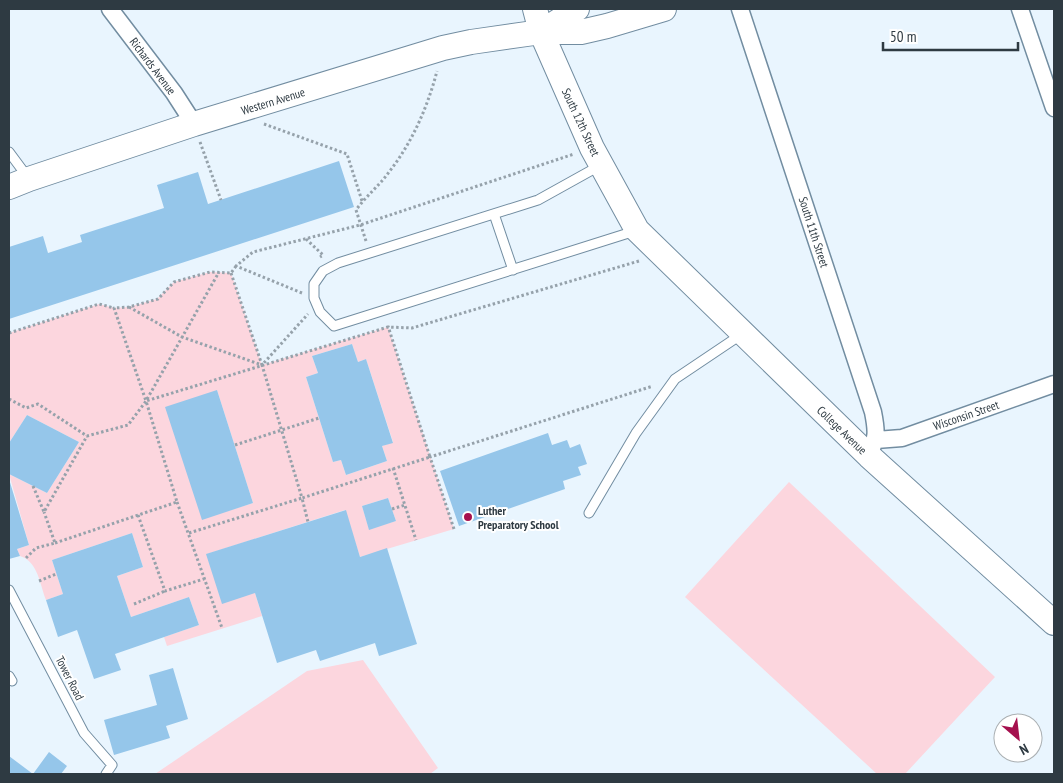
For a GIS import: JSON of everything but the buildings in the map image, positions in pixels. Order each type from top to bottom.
[{"type":"street","name":"Richards Avenue","points":[[110,9],[174,92],[194,124]]},
{"type":"street","name":"South 12th Street","points":[[535,9],[541,32],[597,156],[636,230]]},
{"type":"street","name":"Western Avenue","points":[[541,32],[577,9]]},
{"type":"street","name":"Western Avenue","points":[[19,183],[194,124],[442,48],[541,32],[581,32],[664,9]]},
{"type":"street","name":"South 11th Street","points":[[740,9],[873,412],[876,425],[873,448]]},
{"type":"street","points":[[1020,9],[1054,108]]},
{"type":"street","name":"College Avenue","points":[[636,230],[742,334],[873,448],[1054,624]]},
{"type":"street","name":"Wisconsin Street","points":[[873,448],[1054,384]]},
{"type":"lane","points":[[9,152],[19,183]]},
{"type":"lane","points":[[597,156],[538,200],[338,262],[323,271],[314,284],[314,298],[320,312],[334,326],[636,230]]},
{"type":"lane","points":[[494,214],[513,270]]},
{"type":"lane","points":[[589,513],[636,433],[675,379],[742,334]]},
{"type":"lane","name":"Tower Road","points":[[9,590],[84,733],[112,766],[106,774]]},
{"type":"path","points":[[370,252],[356,210],[362,201],[389,173],[409,143],[432,89],[442,48]]},
{"type":"path","points":[[233,113],[346,154],[362,201]]},
{"type":"path","points":[[194,124],[221,200]]},
{"type":"path","points":[[314,298],[236,266],[254,252],[360,225],[597,156]]},
{"type":"path","points":[[44,512],[87,436],[128,425],[146,401],[219,272]]},
{"type":"path","points":[[231,273],[262,365],[308,522]]},
{"type":"path","points":[[9,333],[99,304],[114,308]]},
{"type":"path","points":[[129,307],[182,337],[262,365]]},
{"type":"path","points":[[262,365],[308,314]]},
{"type":"path","points":[[388,326],[454,529]]},
{"type":"path","points":[[188,533],[675,379]]},
{"type":"path","points":[[9,399],[26,408],[38,404],[87,436]]},
{"type":"path","points":[[146,401],[177,502],[222,628]]},
{"type":"path","points":[[235,446],[319,418]]},
{"type":"path","points":[[394,468],[416,540]]},
{"type":"path","points":[[33,486],[55,543]]},
{"type":"path","points":[[26,558],[36,548],[177,502]]},
{"type":"path","points":[[392,510],[405,504]]},
{"type":"path","points":[[138,515],[165,591]]},
{"type":"path","points":[[39,581],[56,574]]},
{"type":"path","points":[[134,604],[165,591],[204,580]]},
{"type":"shaded area","points":[[210,272],[231,273],[262,365],[388,327],[454,529],[360,557],[345,510],[207,554],[255,593],[262,616],[167,646],[164,637],[199,625],[189,597],[131,617],[117,576],[143,567],[132,533],[52,560],[63,594],[46,600],[35,568],[20,556],[17,549],[29,545],[9,474],[47,493],[79,442],[27,415],[9,443],[9,333],[99,304],[114,308],[129,307],[157,299],[174,282]],"holes":[[[352,344],[358,362],[366,359],[393,442],[382,446],[387,461],[346,475],[341,460],[333,462],[306,377],[318,373],[312,356]],[[217,390],[253,503],[202,519]],[[388,498],[396,521],[369,529],[362,506]]]},
{"type":"shaded area","points":[[789,482],[995,677],[905,774],[877,774],[685,597]]},
{"type":"shaded area","points":[[363,660],[438,768],[430,774],[155,774],[307,671]]},
{"type":"place","name":"Luther Preparatory School","points":[[468,517]]}]
